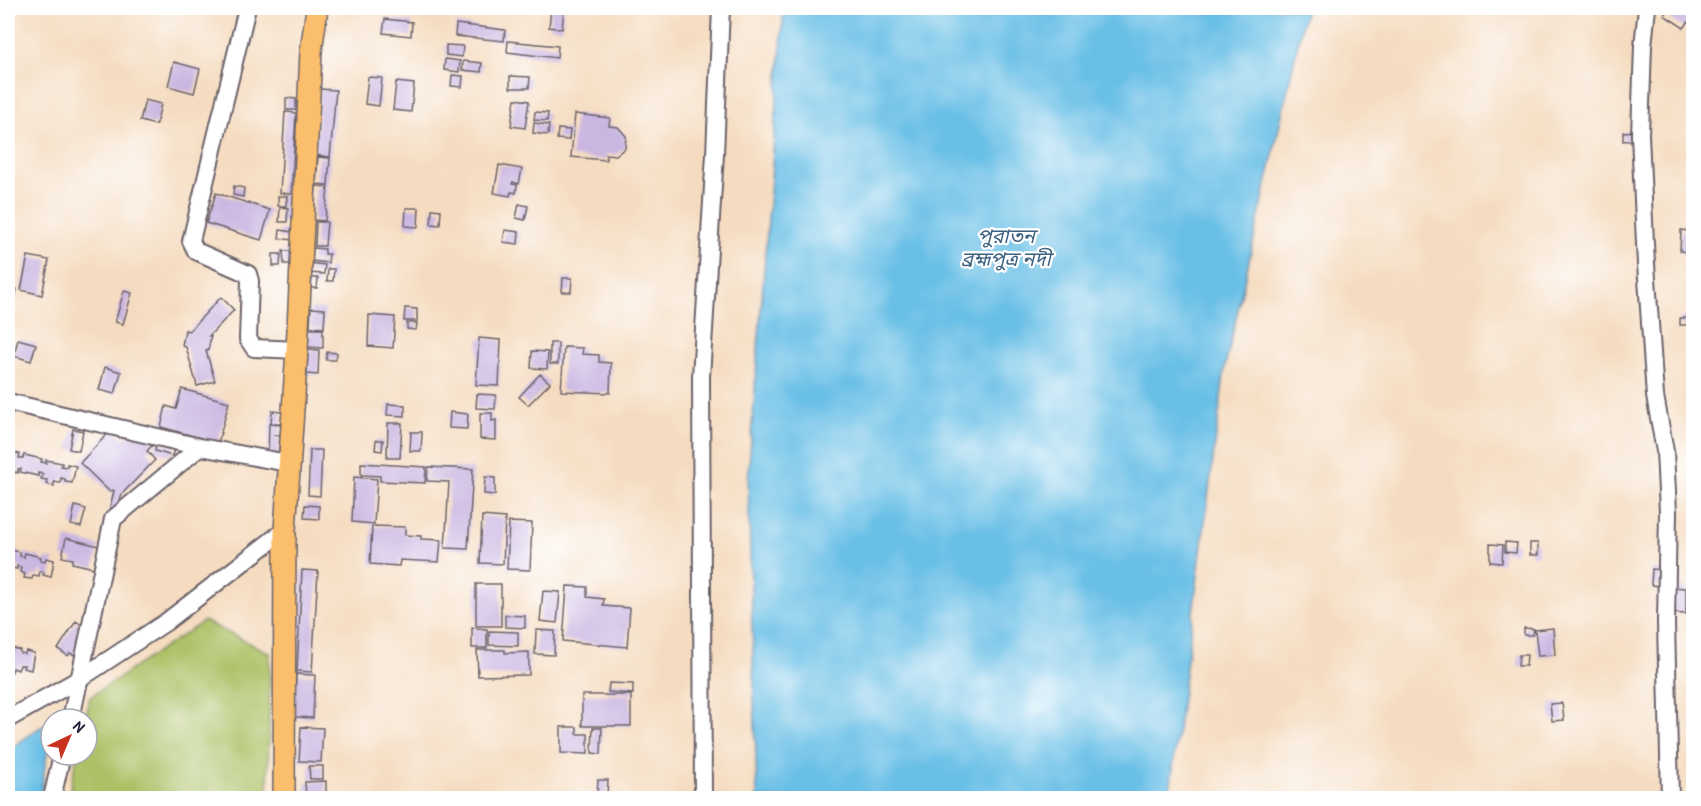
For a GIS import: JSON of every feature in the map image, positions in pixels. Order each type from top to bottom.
[{"type":"main road","points":[[284,798],[285,530],[297,350],[311,52],[317,8]]},
{"type":"street","points":[[247,8],[191,241],[196,250],[248,274],[250,281],[248,339],[250,344],[254,348],[297,350]]},
{"type":"street","points":[[703,798],[701,377],[721,8]]},
{"type":"street","points":[[1647,8],[1643,46],[1641,135],[1646,264],[1655,396],[1665,452],[1668,512],[1666,622],[1670,798]]},
{"type":"street","points":[[8,402],[200,447],[288,464]]},
{"type":"street","points":[[74,707],[113,519],[200,447]]},
{"type":"street","points":[[8,719],[81,678],[166,622],[285,530]]},
{"type":"street","points":[[52,798],[59,767]]},
{"type":"green space","points":[[204,621],[270,653],[268,798],[68,798],[74,767],[99,767],[99,707],[88,707],[90,697]]},
{"type":"water","name":"পুরাতন ব্রহ্মপুত্র নদী","points":[[784,8],[1306,8],[1225,367],[1169,798],[757,798],[748,480]]},
{"type":"water","points":[[39,728],[39,767],[45,767],[40,798],[8,798],[8,751]]},
{"type":"building","points":[[551,8],[564,8],[562,29],[549,27]]},
{"type":"building","points":[[1669,8],[1694,8],[1694,14],[1684,28],[1664,15]]},
{"type":"building","points":[[385,19],[412,22],[411,36],[383,33]]},
{"type":"building","points":[[456,24],[505,30],[504,41],[455,36]]},
{"type":"building","points":[[508,41],[558,46],[557,58],[507,52]]},
{"type":"building","points":[[446,45],[463,46],[462,57],[446,55]]},
{"type":"building","points":[[445,59],[460,61],[459,72],[444,70]]},
{"type":"building","points":[[463,61],[482,63],[481,72],[462,70]]},
{"type":"building","points":[[174,62],[200,69],[194,93],[168,86]]},
{"type":"building","points":[[452,75],[463,76],[462,87],[451,86]]},
{"type":"building","points":[[510,76],[530,77],[529,88],[510,88]]},
{"type":"building","points":[[368,77],[382,78],[379,106],[365,104]]},
{"type":"building","points":[[396,82],[414,84],[411,112],[393,110]]},
{"type":"building","points":[[320,89],[336,90],[330,157],[315,155]]},
{"type":"building","points":[[286,98],[296,99],[296,110],[286,110]]},
{"type":"building","points":[[515,99],[529,101],[525,128],[511,126]]},
{"type":"building","points":[[145,100],[161,104],[156,125],[140,121]]},
{"type":"building","points":[[285,112],[296,113],[291,194],[280,193]]},
{"type":"building","points":[[535,112],[548,113],[547,121],[534,120]]},
{"type":"building","points":[[575,114],[610,118],[609,126],[618,127],[626,136],[625,148],[616,155],[606,154],[606,160],[571,157]]},
{"type":"building","points":[[534,123],[549,125],[548,135],[533,133]]},
{"type":"building","points":[[558,129],[570,130],[569,140],[557,139]]},
{"type":"building","points":[[1635,131],[1635,140],[1623,141],[1623,132]]},
{"type":"building","points":[[318,157],[330,158],[328,185],[316,184]]},
{"type":"building","points":[[499,165],[522,169],[519,184],[513,182],[512,184],[517,185],[516,193],[511,192],[510,196],[494,193]]},
{"type":"building","points":[[234,186],[244,188],[243,197],[233,195]]},
{"type":"building","points":[[316,186],[328,187],[325,221],[313,220]]},
{"type":"building","points":[[216,193],[270,210],[261,240],[206,223]]},
{"type":"building","points":[[278,196],[287,196],[286,206],[278,206]]},
{"type":"building","points":[[519,204],[528,206],[525,220],[516,218]]},
{"type":"building","points":[[280,207],[288,208],[287,222],[279,222]]},
{"type":"building","points":[[406,208],[419,208],[418,227],[405,226]]},
{"type":"building","points":[[432,209],[441,210],[440,225],[431,224]]},
{"type":"building","points":[[316,222],[327,222],[325,246],[315,246]]},
{"type":"building","points":[[280,230],[293,232],[292,240],[279,238]]},
{"type":"building","points":[[505,230],[519,232],[518,244],[503,242]]},
{"type":"building","points":[[1681,230],[1688,231],[1687,252],[1680,251]]},
{"type":"building","points":[[1690,232],[1694,232],[1694,251],[1689,250]]},
{"type":"building","points":[[313,248],[325,249],[325,254],[329,254],[328,263],[312,261]]},
{"type":"building","points":[[283,251],[291,251],[292,264],[284,264]]},
{"type":"building","points":[[273,254],[281,254],[280,266],[273,266]]},
{"type":"building","points":[[28,256],[49,260],[42,295],[21,290]]},
{"type":"building","points":[[309,263],[325,265],[324,274],[308,273]]},
{"type":"building","points":[[328,269],[334,269],[333,281],[327,281]]},
{"type":"building","points":[[312,278],[318,278],[317,288],[311,288]]},
{"type":"building","points":[[563,278],[572,278],[571,292],[562,292]]},
{"type":"building","points":[[8,287],[17,289],[8,324]]},
{"type":"building","points":[[124,291],[132,293],[123,324],[115,322]]},
{"type":"building","points":[[221,297],[234,310],[209,336],[211,336],[208,351],[206,351],[215,381],[197,386],[186,347],[182,346],[185,330],[189,331]]},
{"type":"building","points":[[311,308],[325,309],[324,328],[310,327]]},
{"type":"building","points":[[405,308],[417,309],[417,321],[404,321]]},
{"type":"building","points":[[369,315],[395,317],[393,348],[368,346]]},
{"type":"building","points":[[1680,318],[1690,318],[1690,325],[1680,325]]},
{"type":"building","points":[[407,323],[417,323],[416,330],[407,329]]},
{"type":"building","points":[[309,329],[323,329],[323,348],[308,347]]},
{"type":"building","points":[[479,338],[501,340],[499,386],[476,385]]},
{"type":"building","points":[[18,339],[36,344],[31,361],[14,356]]},
{"type":"building","points":[[550,343],[558,343],[558,364],[550,364]]},
{"type":"building","points":[[564,347],[583,348],[582,354],[599,355],[599,362],[611,363],[610,393],[561,391]]},
{"type":"building","points":[[308,349],[319,350],[318,375],[307,374]]},
{"type":"building","points":[[532,351],[548,352],[547,369],[531,368]]},
{"type":"building","points":[[327,352],[337,353],[336,360],[326,360]]},
{"type":"building","points":[[105,367],[121,372],[115,394],[99,390]]},
{"type":"building","points":[[540,374],[550,383],[528,405],[519,397]]},
{"type":"building","points":[[182,389],[229,402],[218,443],[161,427],[166,406],[176,409]]},
{"type":"building","points":[[477,394],[496,395],[495,409],[476,408]]},
{"type":"building","points":[[388,404],[405,405],[405,416],[387,415]]},
{"type":"building","points":[[272,411],[282,412],[281,424],[271,423]]},
{"type":"building","points":[[450,412],[468,414],[467,429],[449,428]]},
{"type":"building","points":[[480,413],[492,413],[492,421],[496,420],[496,440],[480,439]]},
{"type":"building","points":[[388,423],[402,423],[400,458],[387,458]]},
{"type":"building","points":[[269,424],[281,425],[280,435],[273,435],[280,436],[278,459],[268,458]]},
{"type":"building","points":[[113,428],[124,439],[130,432],[157,440],[147,451],[155,460],[122,494],[117,510],[110,508],[114,491],[110,492],[80,463]]},
{"type":"building","points":[[73,429],[83,431],[79,451],[69,449]]},
{"type":"building","points":[[411,432],[422,432],[421,451],[410,451]]},
{"type":"building","points":[[376,440],[383,440],[382,451],[375,450]]},
{"type":"building","points":[[157,441],[175,445],[172,456],[155,451]]},
{"type":"building","points":[[310,450],[322,450],[320,496],[308,495]]},
{"type":"building","points":[[8,452],[20,454],[19,458],[23,458],[24,455],[42,459],[41,462],[46,463],[46,460],[62,463],[61,466],[67,467],[67,464],[76,466],[72,483],[65,482],[65,479],[61,478],[60,483],[54,482],[54,486],[46,484],[47,480],[41,479],[43,474],[38,473],[38,476],[20,472],[21,469],[18,469],[18,473],[15,472],[11,480],[8,479]]},
{"type":"building","points":[[361,463],[426,467],[425,483],[380,481],[380,476],[361,475]]},
{"type":"building","points":[[428,467],[473,469],[468,549],[445,548],[449,482],[427,481]]},
{"type":"building","points":[[354,477],[377,479],[374,524],[352,522]]},
{"type":"building","points":[[485,477],[495,478],[495,495],[484,494]]},
{"type":"building","points":[[305,505],[319,506],[319,519],[304,518]]},
{"type":"building","points":[[75,506],[86,509],[81,527],[71,525]]},
{"type":"building","points":[[482,516],[505,518],[503,564],[480,563]]},
{"type":"building","points":[[509,522],[532,523],[530,570],[507,569]]},
{"type":"building","points":[[372,526],[405,527],[405,535],[441,540],[439,562],[400,560],[399,566],[370,564]]},
{"type":"building","points":[[66,538],[99,546],[94,568],[72,563],[73,559],[62,557]]},
{"type":"building","points":[[1505,542],[1517,543],[1516,553],[1505,552]]},
{"type":"building","points":[[1530,543],[1538,543],[1538,555],[1530,555]]},
{"type":"building","points":[[1490,544],[1503,545],[1502,563],[1490,562]]},
{"type":"building","points":[[8,549],[20,552],[20,556],[24,557],[25,553],[41,557],[40,560],[45,561],[46,558],[54,560],[51,577],[43,575],[44,572],[40,571],[39,576],[33,575],[32,579],[24,578],[25,574],[20,572],[21,567],[17,566],[17,569],[8,567]]},
{"type":"building","points":[[1652,569],[1661,570],[1660,586],[1651,585]]},
{"type":"building","points":[[302,570],[318,571],[312,672],[297,671]]},
{"type":"building","points":[[476,584],[501,584],[501,626],[476,626]]},
{"type":"building","points":[[567,586],[587,587],[587,597],[604,599],[603,606],[630,608],[627,647],[563,641]]},
{"type":"building","points":[[1669,587],[1686,588],[1686,614],[1668,613]]},
{"type":"building","points":[[543,591],[560,592],[557,623],[540,621]]},
{"type":"building","points":[[1688,604],[1694,604],[1694,614],[1687,614]]},
{"type":"building","points":[[505,615],[525,616],[525,628],[505,627]]},
{"type":"building","points":[[76,621],[86,628],[78,640],[82,643],[74,655],[70,653],[68,656],[58,649]]},
{"type":"building","points":[[472,628],[487,629],[487,648],[472,648]]},
{"type":"building","points":[[1524,628],[1534,629],[1533,635],[1524,635]]},
{"type":"building","points":[[1553,628],[1555,655],[1538,656],[1535,630]]},
{"type":"building","points":[[536,630],[555,631],[554,655],[535,654]]},
{"type":"building","points":[[489,631],[518,632],[518,646],[489,645]]},
{"type":"building","points":[[8,647],[20,650],[20,653],[25,654],[26,651],[34,653],[31,670],[20,665],[18,670],[13,668],[12,672],[8,672]]},
{"type":"building","points":[[477,650],[505,650],[505,653],[529,652],[529,675],[478,676]]},
{"type":"building","points":[[1519,655],[1527,655],[1526,666],[1518,666]]},
{"type":"building","points":[[296,674],[315,675],[313,718],[294,717]]},
{"type":"building","points":[[609,683],[633,684],[633,694],[608,692]]},
{"type":"building","points":[[582,695],[631,695],[631,726],[582,726]]},
{"type":"building","points":[[1562,703],[1564,720],[1552,721],[1550,704]]},
{"type":"building","points":[[301,727],[323,728],[321,762],[299,761]]},
{"type":"building","points":[[561,727],[577,727],[577,734],[588,734],[588,754],[561,753]]},
{"type":"building","points":[[593,728],[602,728],[601,754],[592,753]]},
{"type":"building","points":[[309,766],[323,766],[323,779],[310,779]]},
{"type":"building","points":[[598,780],[608,780],[607,795],[597,794]]},
{"type":"building","points":[[326,781],[326,797],[306,797],[305,782]]}]
